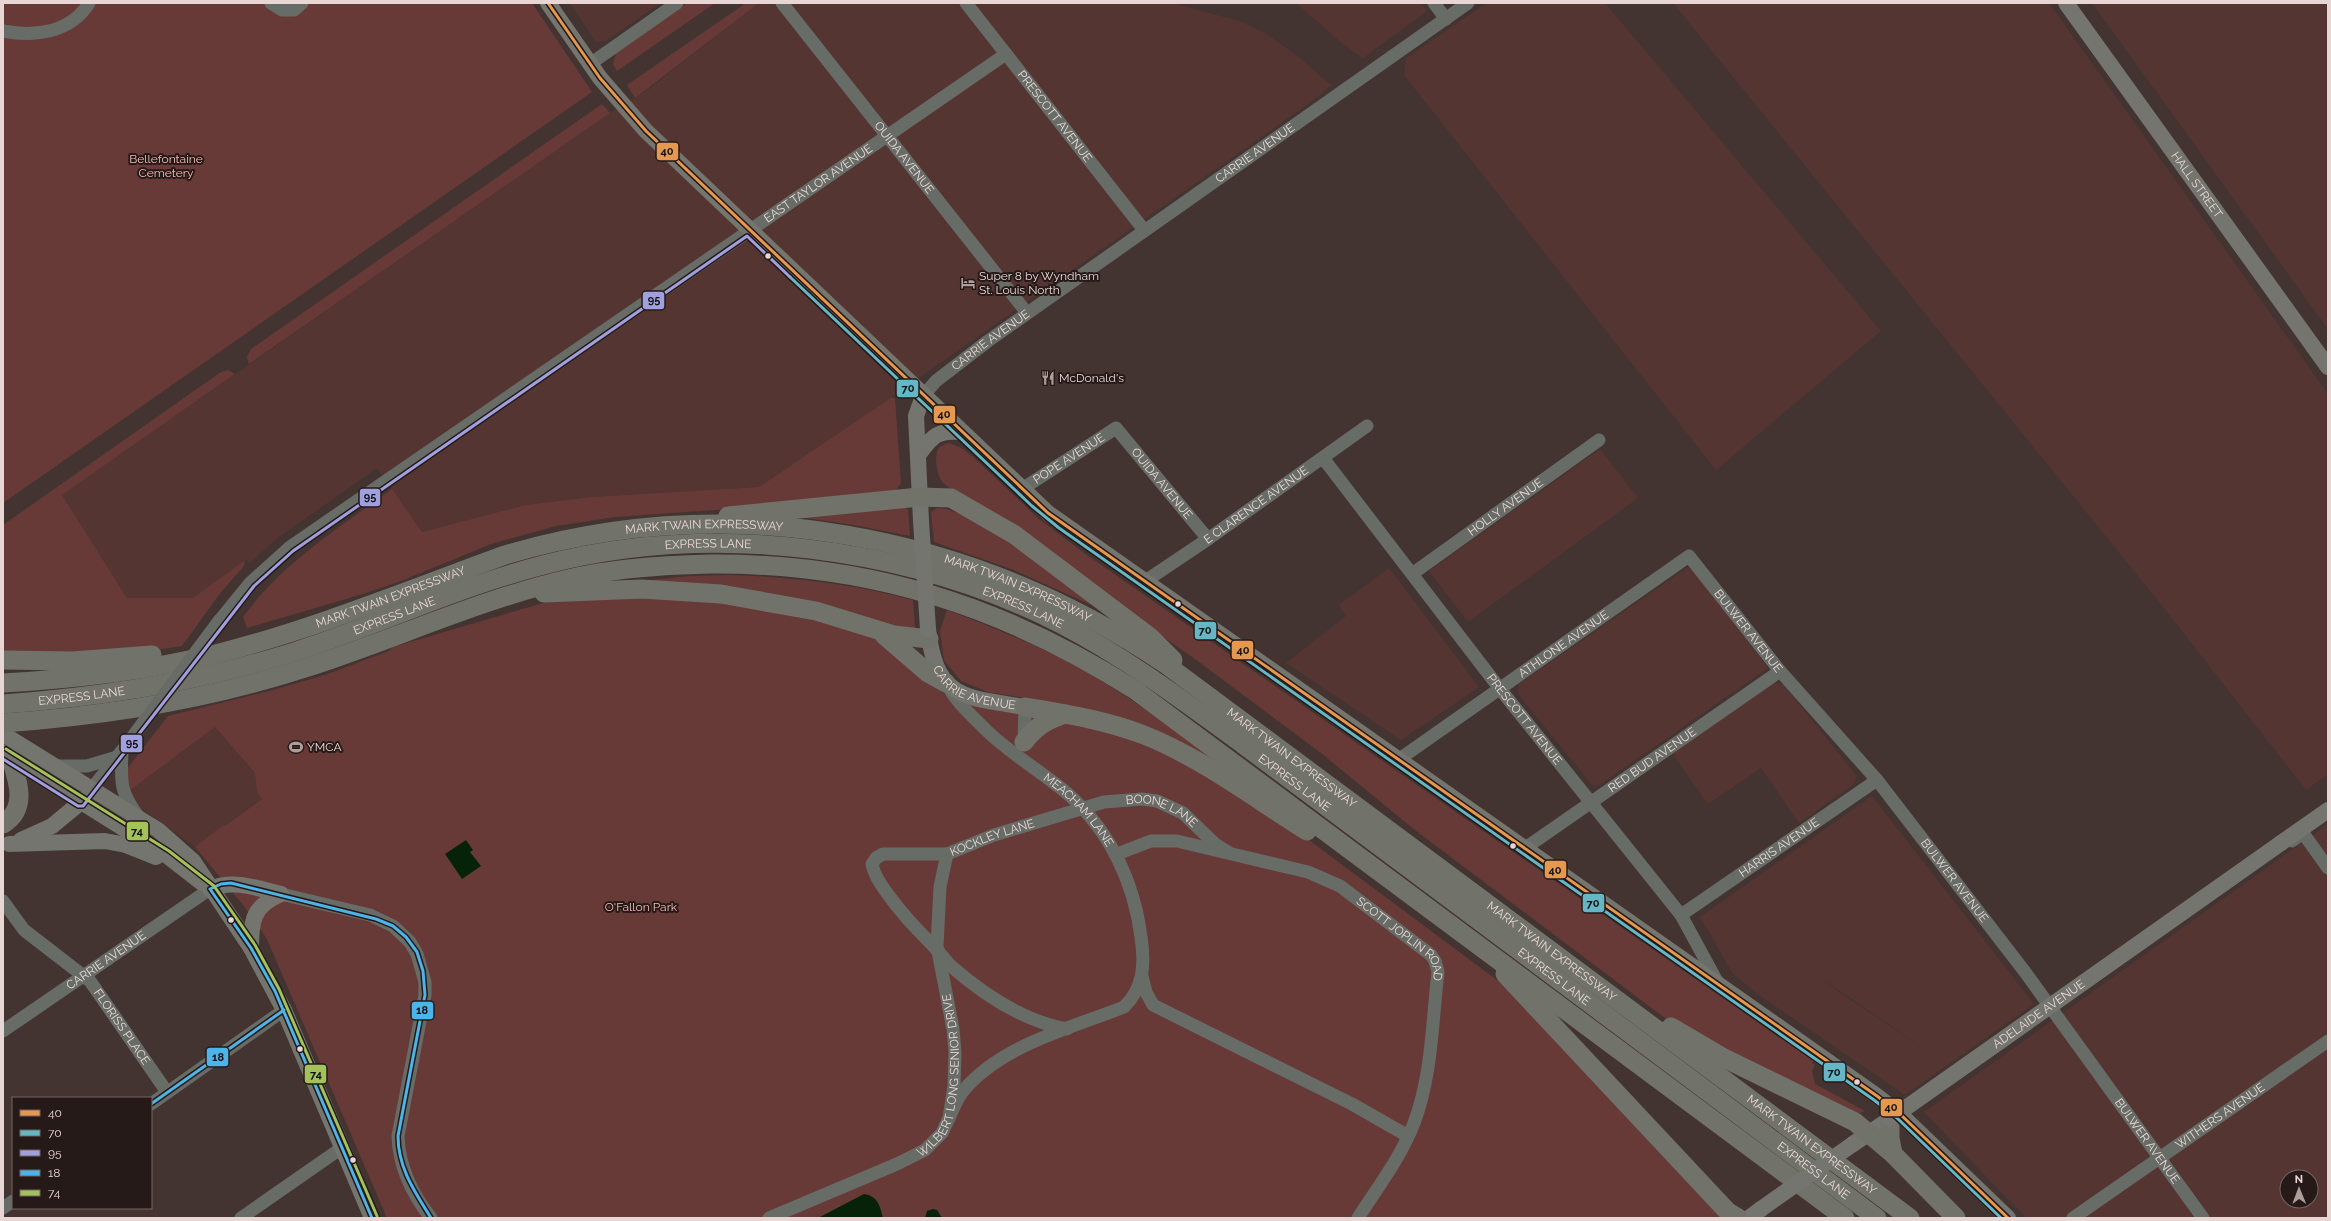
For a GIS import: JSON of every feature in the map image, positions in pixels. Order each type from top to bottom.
[{"type":"highway","points":[[660,527],[766,511],[920,497],[952,498],[1015,535],[1150,637],[1202,690]]},
{"type":"highway","name":"MARK TWAIN EXPRESSWAY","points":[[3,684],[74,678],[120,672],[239,648],[308,626],[535,546],[598,534],[660,527],[723,525],[785,527],[855,536],[939,555],[1021,584],[1085,615],[1138,646],[1202,690],[1910,1218]]},
{"type":"highway","name":"EXPRESS LANE","points":[[3,704],[96,695],[204,677],[309,647],[515,573],[552,563],[606,552],[684,545],[762,545],[832,552],[911,567],[975,588],[1034,611],[1089,640],[1143,672],[1877,1218]]},
{"type":"highway","points":[[3,723],[108,714],[215,694],[313,666],[509,596],[571,578],[602,572],[663,566],[725,564],[787,567],[849,575],[940,597],[1026,629],[1108,673],[1160,707],[1844,1218]]},
{"type":"highway","points":[[509,596],[642,589],[694,591],[789,606],[839,617],[875,629],[915,639],[928,634]]},
{"type":"highway","points":[[875,629],[893,641],[928,674],[946,683]]},
{"type":"highway","points":[[3,660],[73,661],[239,648]]},
{"type":"highway","points":[[1025,707],[1120,726],[1145,735],[1207,768],[1306,830],[1381,872]]},
{"type":"highway","points":[[1024,742],[1034,728],[1048,719],[1066,714]]},
{"type":"highway","points":[[3,824],[14,814],[19,802],[18,781],[6,755]]},
{"type":"highway","points":[[1480,946],[1523,996],[1728,1212],[1738,1218]]},
{"type":"highway","points":[[1608,993],[1722,1057],[1856,1122],[1894,1154],[1956,1218]]},
{"type":"highway","points":[[1894,1154],[1890,1138],[1895,1117]]},
{"type":"main road","points":[[548,3],[616,99],[667,153],[1048,513],[1144,582],[1859,1083],[2008,1218]]},
{"type":"main road","name":"HALL STREET","points":[[2066,3],[2328,367]]},
{"type":"main road","name":"CARRIE AVENUE","points":[[923,396],[916,416],[921,521],[928,634],[938,670],[946,683],[956,692],[971,698],[1025,707]]},
{"type":"main road","points":[[919,454],[930,439],[939,433],[947,430],[962,432]]},
{"type":"main road","points":[[3,734],[164,835],[193,861],[210,889],[251,948],[284,1010],[372,1218]]},
{"type":"main road","points":[[6,755],[166,855],[210,889]]},
{"type":"main road","points":[[6,845],[52,826],[81,802]]},
{"type":"main road","name":"ADELAIDE AVENUE","points":[[1755,1214],[1868,1133],[1895,1117],[2328,810]]},
{"type":"main road","points":[[6,845],[105,841],[126,845],[182,868]]},
{"type":"main road","points":[[210,889],[221,884],[231,883],[280,894]]},
{"type":"main road","points":[[251,948],[251,928],[254,916],[259,907],[268,899],[280,894]]},
{"type":"street","points":[[3,31],[38,34],[57,29],[74,20],[89,3]]},
{"type":"street","points":[[271,3],[282,10],[294,10],[301,5]]},
{"type":"street","points":[[590,64],[677,3]]},
{"type":"street","name":"OUIDA AVENUE","points":[[782,3],[1027,313]]},
{"type":"street","name":"PRESCOTT AVENUE","points":[[966,3],[1144,230]]},
{"type":"street","points":[[1434,3],[1446,19]]},
{"type":"street","name":"CARRIE AVENUE","points":[[923,396],[942,377],[1027,313],[1468,3]]},
{"type":"street","name":"EAST TAYLOR AVENUE","points":[[81,802],[123,750],[219,621],[250,582],[290,546],[1006,54]]},
{"type":"street","name":"E CLARENCE AVENUE","points":[[1144,582],[1208,539],[1367,426]]},
{"type":"street","name":"OUIDA AVENUE","points":[[1116,428],[1208,539]]},
{"type":"street","name":"POPE AVENUE","points":[[1022,489],[1116,428]]},
{"type":"street","name":"HOLLY AVENUE","points":[[1412,574],[1599,440]]},
{"type":"street","name":"PRESCOTT AVENUE","points":[[1323,458],[1500,689],[1681,915],[1719,985]]},
{"type":"street","name":"BULWER AVENUE","points":[[1689,556],[1780,672],[1877,780],[2052,1009],[2160,1156],[2203,1218]]},
{"type":"street","name":"ATHLONE AVENUE","points":[[1398,760],[1689,556]]},
{"type":"street","name":"RED BUD AVENUE","points":[[1524,849],[1590,801],[1780,672]]},
{"type":"street","name":"MEACHAM LANE","points":[[946,683],[954,699],[1005,748],[1067,793],[1083,808],[1103,832],[1117,854],[1131,891],[1140,924],[1143,950],[1142,976]]},
{"type":"street","points":[[1024,762],[1025,707]]},
{"type":"street","points":[[56,766],[87,766],[123,750],[122,788],[126,799],[140,819]]},
{"type":"street","name":"HARRIS AVENUE","points":[[1681,915],[1877,780]]},
{"type":"street","name":"BOONE LANE","points":[[1083,808],[1121,800],[1142,799],[1157,801],[1183,813],[1214,844],[1228,852]]},
{"type":"street","name":"KOCKLEY LANE","points":[[938,951],[911,925],[874,873],[872,864],[876,858],[883,854],[947,854],[994,835],[1083,808]]},
{"type":"street","name":"ADELAIDE AVENUE","points":[[1895,1117],[2303,833],[2328,868]]},
{"type":"street","name":"SCOTT JOPLIN ROAD","points":[[1117,854],[1138,845],[1162,841],[1177,842],[1228,852],[1244,858],[1308,872],[1340,886],[1431,955],[1435,961],[1438,972],[1427,1069],[1422,1098],[1408,1136],[1388,1172],[1358,1218]]},
{"type":"street","name":"WILBERT LONG SENIOR DRIVE","points":[[769,1218],[866,1178],[925,1150],[942,1133],[948,1118],[954,1086],[955,1052],[953,1029],[938,951],[940,888],[947,854]]},
{"type":"street","name":"CARRIE AVENUE","points":[[3,1031],[210,889]]},
{"type":"street","points":[[280,894],[385,921],[402,934],[416,954],[425,982],[424,995],[398,1136],[402,1164],[407,1179],[431,1218]]},
{"type":"street","name":"FLORISS PLACE","points":[[3,901],[24,930],[90,980],[167,1092]]},
{"type":"street","points":[[938,951],[950,965],[996,1000],[1028,1017],[1067,1029]]},
{"type":"street","points":[[1142,976],[1146,992],[1153,1005]]},
{"type":"street","points":[[1124,1007],[1134,998],[1142,976]]},
{"type":"street","points":[[948,1118],[963,1092],[985,1069],[1010,1053],[1124,1007],[1140,1003],[1153,1005],[1352,1104],[1408,1136]]},
{"type":"street","points":[[152,1103],[284,1010]]},
{"type":"street","name":"WITHERS AVENUE","points":[[2073,1218],[2328,1040]]},
{"type":"street","points":[[241,1218],[343,1147]]},
{"type":"street","points":[[3,1208],[12,1202]]},
{"type":"shaded area","points":[[570,3],[661,3],[605,41],[596,42]]},
{"type":"shaded area","points":[[759,3],[1172,3],[1239,21],[1265,33],[1299,57],[1331,85],[1318,97],[892,397],[759,487],[591,497],[525,505],[422,532],[377,468],[275,540],[250,563],[245,560],[193,598],[127,598],[62,495],[610,113],[646,91]]},
{"type":"shaded area","points":[[1296,3],[1421,3],[1427,11],[1363,58],[1343,44]]},
{"type":"shaded area","points":[[1487,3],[1605,3],[1881,331],[1716,470],[1404,75],[1406,58]]},
{"type":"shaded area","points":[[1673,3],[2049,3],[2328,394],[2328,774],[2306,790],[2164,608]]},
{"type":"shaded area","points":[[2092,3],[2328,3],[2328,329]]},
{"type":"shaded area","points":[[1600,449],[1638,498],[1468,622],[1429,571]]},
{"type":"shaded area","points":[[1691,565],[1768,668],[1598,786],[1592,785],[1518,694],[1519,684]]},
{"type":"shaded area","points":[[1389,568],[1479,687],[1401,740],[1286,663],[1346,616],[1339,605]]},
{"type":"shaded area","points":[[1779,683],[1784,685],[1855,774],[1856,778],[1854,784],[1799,823],[1761,768],[1708,804],[1672,753],[1769,685]]},
{"type":"shaded area","points":[[215,727],[271,792],[195,847],[139,807],[133,800],[129,791]]},
{"type":"shaded area","points":[[1872,796],[2034,1004],[1905,1095],[1759,995],[1733,974],[1700,917]],"holes":[[[1821,978],[1936,1057],[1842,994]]]},
{"type":"shaded area","points":[[2328,824],[2328,1218],[2026,1218],[1924,1112]]},
{"type":"shaded area","points":[[466,840],[473,850],[470,852],[481,866],[462,879],[445,854]]},
{"type":"shaded area","points":[[864,1194],[869,1195],[878,1202],[883,1218],[818,1218]]},
{"type":"shaded area","points":[[933,1209],[937,1210],[942,1218],[925,1218],[927,1211]]},
{"type":"green space","name":"Bellefontaine Cemetery","points":[[3,3],[532,3],[592,92],[3,503]]},
{"type":"green space","points":[[687,3],[715,3],[617,71],[613,64],[616,53]]},
{"type":"green space","points":[[746,3],[759,3],[635,98],[627,85]]},
{"type":"green space","points":[[602,104],[610,113],[249,364],[247,357],[251,349]]},
{"type":"green space","points":[[228,370],[235,374],[62,495],[127,598],[193,598],[245,560],[244,566],[221,592],[182,646],[142,652],[3,656],[3,525],[221,372]]},
{"type":"green space","points":[[892,397],[895,399],[901,483],[897,489],[889,494],[729,509],[615,517],[556,526],[491,544],[401,581],[363,594],[247,628],[243,617],[258,598],[293,563],[332,532],[392,489],[422,532],[525,505],[591,497],[759,487]]},
{"type":"green space","points":[[949,443],[963,449],[973,457],[1039,519],[1084,553],[1813,1061],[1812,1063],[1815,1065],[1812,1071],[1815,1084],[1865,1111],[1858,1114],[1704,1043],[1665,1018],[1415,830],[1321,753],[1195,659],[944,484],[938,473],[936,458],[940,447]]},
{"type":"green space","points":[[905,507],[908,510],[910,536],[854,525],[792,516]]},
{"type":"green space","points":[[937,508],[953,511],[996,533],[1043,566],[1098,608],[1014,570],[934,542],[931,512]]},
{"type":"green space","points":[[730,575],[823,582],[890,594],[913,600],[915,628],[913,631],[602,585],[690,576]]},
{"type":"green space","name":"O'Fallon Park","points":[[714,597],[872,633],[929,678],[948,698],[1084,723],[1161,749],[1290,826],[1501,983],[1718,1207],[1719,1218],[387,1218],[267,939],[244,906],[195,847],[222,826],[226,825],[262,799],[257,792],[255,773],[215,727],[129,791],[126,770],[168,716],[273,690],[325,675],[389,651],[393,647],[557,599]]},
{"type":"green space","points":[[947,610],[1031,644],[1104,682],[1176,731],[1267,801],[1203,761],[1020,697],[988,692],[961,681],[944,660],[940,631]]},
{"type":"transit line","name":"40","points":[[548,3],[600,78],[646,131],[1048,513],[1877,1096],[1900,1114],[2008,1218]]},
{"type":"transit line","name":"95","points":[[3,759],[78,806],[83,806],[254,586],[293,551],[747,236],[790,277]]},
{"type":"transit line","name":"70","points":[[790,277],[1032,506],[1059,528],[1874,1100],[1897,1118],[2001,1218]]},
{"type":"transit line","name":"74","points":[[6,749],[169,851],[214,886],[255,945],[279,989],[377,1216]]},
{"type":"transit line","name":"18","points":[[372,1218],[275,991],[251,948],[210,889],[221,884],[231,883],[376,919],[393,926],[406,937],[417,952],[423,971],[425,995],[398,1136],[401,1159],[408,1179],[431,1218]]},
{"type":"transit line","name":"18","points":[[152,1103],[284,1010]]},
{"type":"place","name":"Super 8 by Wyndham St. Louis North","points":[[968,283]]},
{"type":"place","name":"McDonald's","points":[[1048,378]]},
{"type":"place","name":"YMCA","points":[[296,747]]}]
